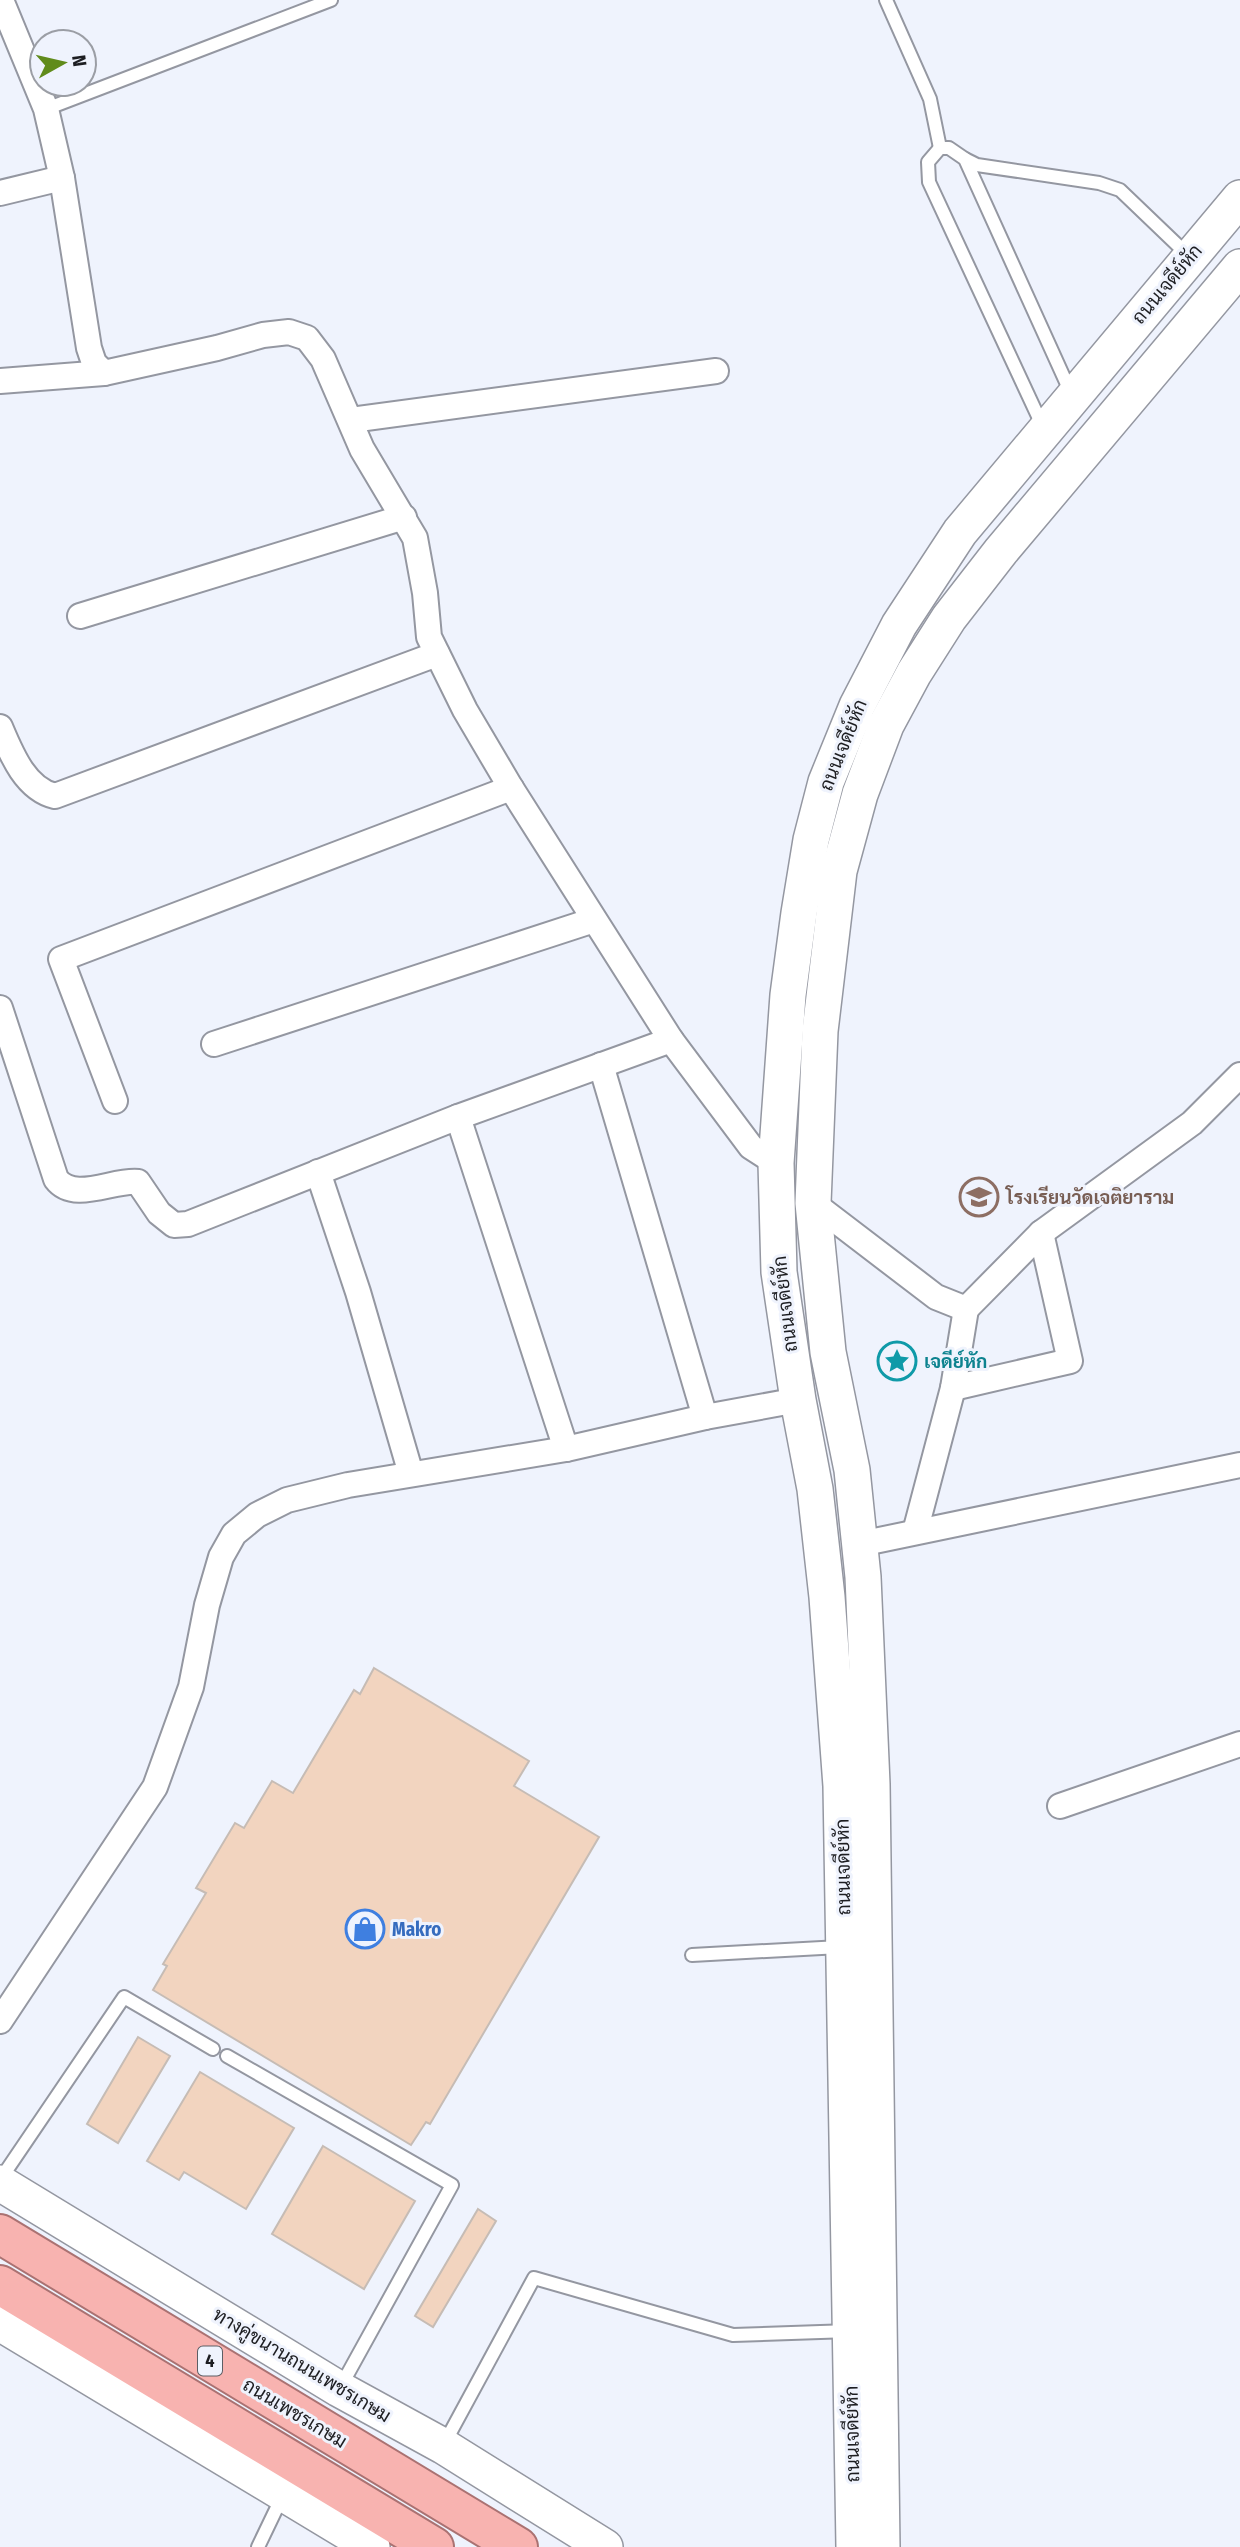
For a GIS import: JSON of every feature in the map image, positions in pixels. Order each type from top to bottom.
[{"type":"highway","name":"ถนนเพชรเกษม","points":[[0,2234],[518,2547]]},
{"type":"highway","name":"4","points":[[0,2285],[383,2535],[434,2547]]},
{"type":"main road","name":"ถนนเจดีย์หัก","points":[[853,2547],[841,1786],[827,1597],[815,1489],[798,1400],[779,1272],[776,1163],[788,995],[811,840],[826,782],[857,706],[899,625],[960,532],[1240,198]]},
{"type":"main road","name":"ถนนเจดีย์หัก","points":[[882,2547],[872,1784],[860,1544],[852,1470],[828,1352],[813,1203],[820,1031],[839,871],[860,794],[886,725],[942,629],[1001,551],[1240,267]]},
{"type":"main road","name":"ทางคู่ขนานถนนเพชรเกษม","points":[[0,2182],[339,2389],[443,2446],[605,2547]]},
{"type":"main road","name":"4","points":[[0,2323],[284,2494],[383,2535]]},
{"type":"street","points":[[1,0],[6,34],[46,109],[62,178],[89,348],[94,363],[104,373]]},
{"type":"street","points":[[0,193],[62,178]]},
{"type":"street","points":[[0,381],[104,373],[218,348],[263,335],[289,332],[307,338],[323,359],[362,449],[391,501],[404,517],[419,553],[429,637],[465,710],[510,789],[671,1040],[751,1147],[776,1163]]},
{"type":"street","points":[[351,421],[716,371]]},
{"type":"street","points":[[80,615],[404,517]]},
{"type":"street","points":[[0,727],[15,762],[42,793],[55,796],[437,654]]},
{"type":"street","points":[[115,1101],[61,959],[510,789]]},
{"type":"street","points":[[214,1044],[594,920]]},
{"type":"street","points":[[0,1008],[56,1179],[61,1186],[76,1190],[126,1180],[138,1182],[159,1213],[174,1225],[188,1224],[458,1117],[671,1040]]},
{"type":"street","points":[[601,1065],[705,1417]]},
{"type":"street","points":[[915,1532],[953,1388],[966,1309],[1041,1233],[1192,1123],[1240,1075]]},
{"type":"street","points":[[458,1117],[566,1450]]},
{"type":"street","points":[[318,1172],[358,1292],[411,1474]]},
{"type":"street","points":[[813,1203],[936,1297],[966,1309]]},
{"type":"street","points":[[953,1388],[1070,1361],[1041,1233]]},
{"type":"street","points":[[0,2021],[155,1787],[191,1687],[207,1605],[221,1558],[234,1534],[257,1515],[287,1500],[348,1485],[566,1450],[705,1417],[798,1400]]},
{"type":"street","points":[[860,1544],[1240,1465]]},
{"type":"street","points":[[1060,1806],[1240,1744]]},
{"type":"lane","points":[[46,109],[331,0]]},
{"type":"lane","points":[[886,0],[930,99],[940,148]]},
{"type":"lane","points":[[1045,430],[929,182],[928,162],[940,148],[948,148],[977,165],[1099,183],[1120,190],[1191,257]]},
{"type":"lane","points":[[965,159],[1073,397]]},
{"type":"lane","points":[[692,1955],[844,1947]]},
{"type":"lane","points":[[0,2182],[124,1997],[213,2049]]},
{"type":"lane","points":[[227,2056],[452,2185],[339,2389]]},
{"type":"lane","points":[[443,2446],[534,2278],[733,2335],[850,2331]]},
{"type":"lane","points":[[258,2547],[284,2494]]},
{"type":"building","name":"Makro","points":[[374,1668],[529,1761],[514,1786],[599,1837],[430,2124],[426,2122],[411,2145],[153,1990],[167,1966],[163,1964],[206,1893],[196,1888],[235,1823],[244,1828],[272,1781],[293,1793],[354,1690],[360,1694]]},
{"type":"building","points":[[138,2037],[170,2056],[118,2143],[87,2124]]},
{"type":"building","points":[[200,2072],[294,2128],[246,2209],[184,2172],[179,2180],[147,2161]]},
{"type":"building","points":[[323,2146],[415,2201],[364,2289],[272,2234]]},
{"type":"building","points":[[478,2209],[496,2221],[433,2327],[415,2316]]},
{"type":"place","name":"โรงเรียนวัดเจติยาราม","points":[[979,1197]]},
{"type":"place","name":"เจดีย์หัก","points":[[897,1361]]},
{"type":"place","name":"Makro","points":[[365,1929]]}]
